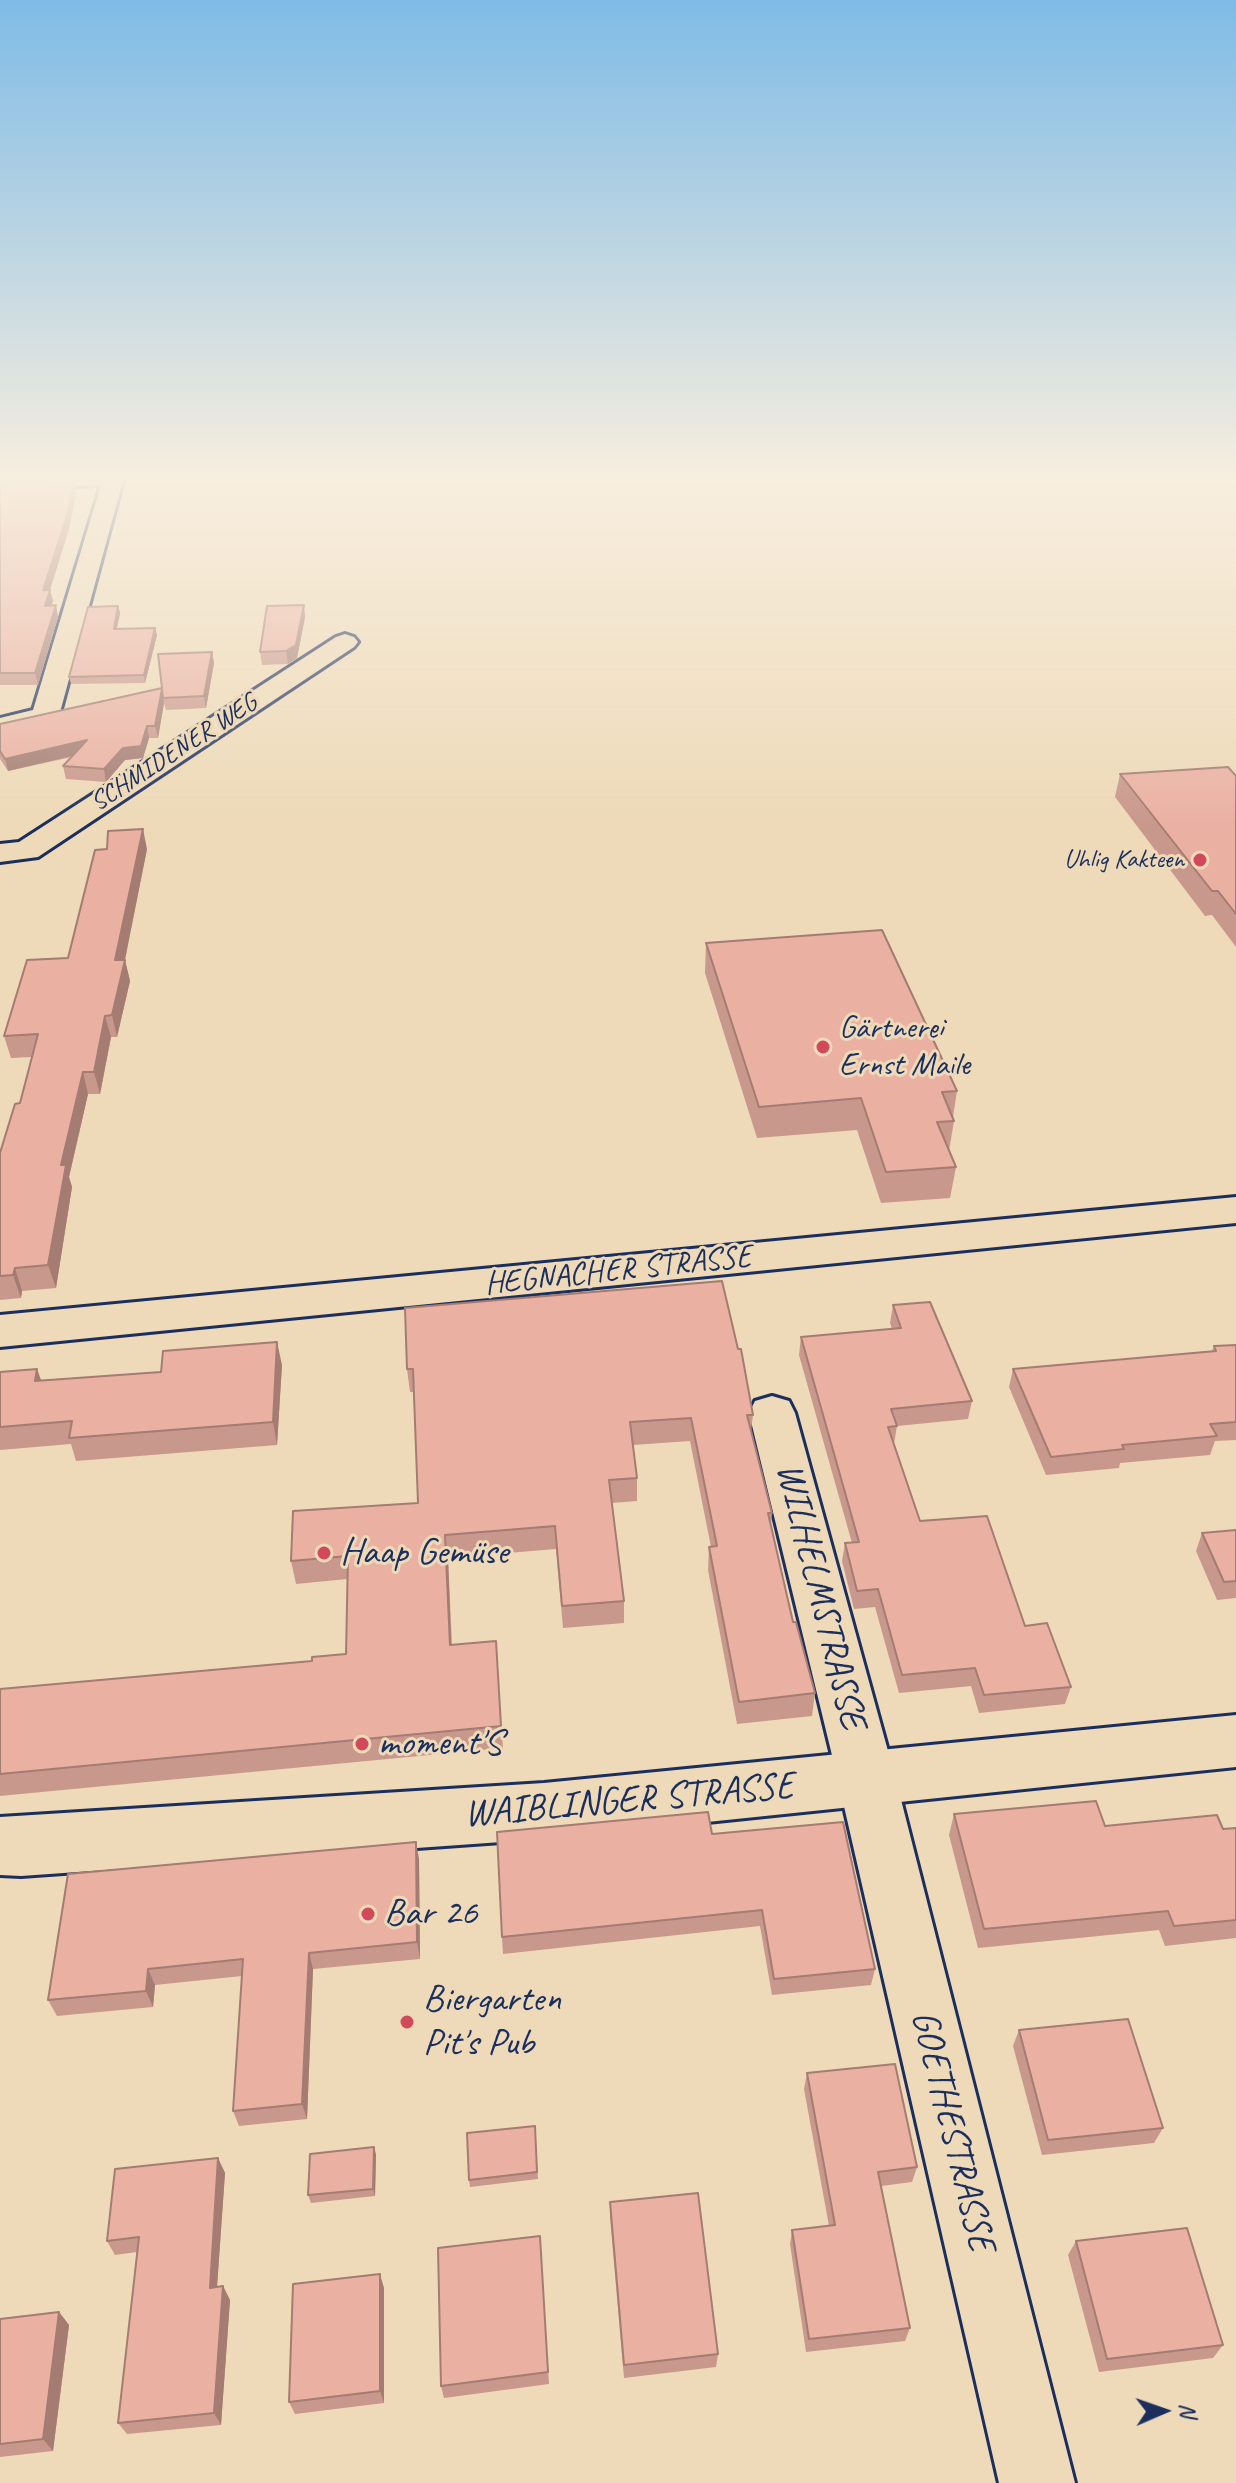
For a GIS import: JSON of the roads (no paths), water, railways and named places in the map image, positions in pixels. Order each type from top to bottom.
[{"type":"street","points":[[0,726],[45,716],[81,593]]},
{"type":"street","name":"SCHMIDENER WEG","points":[[0,853],[27,850],[345,642]]},
{"type":"street","name":"HEGNACHER STRASSE","points":[[0,1331],[1236,1210]]},
{"type":"street","name":"WILHELMSTRASSE","points":[[772,1413],[867,1780]]},
{"type":"street","name":"WAIBLINGER STRASSE","points":[[7,1849],[544,1811],[1236,1741]]},
{"type":"street","name":"GOETHESTRASSE","points":[[867,1780],[1037,2483]]},
{"type":"place","name":"Uhlig Kakteen","points":[[1200,860]]},
{"type":"place","name":"Gärtnerei Ernst Maile","points":[[823,1047]]},
{"type":"place","name":"Haap Gemüse","points":[[324,1553]]},
{"type":"place","name":"moment'S","points":[[362,1744]]},
{"type":"place","name":"Bar 26","points":[[368,1914]]},
{"type":"place","name":"Biergarten Pit's Pub","points":[[407,2022]]}]
